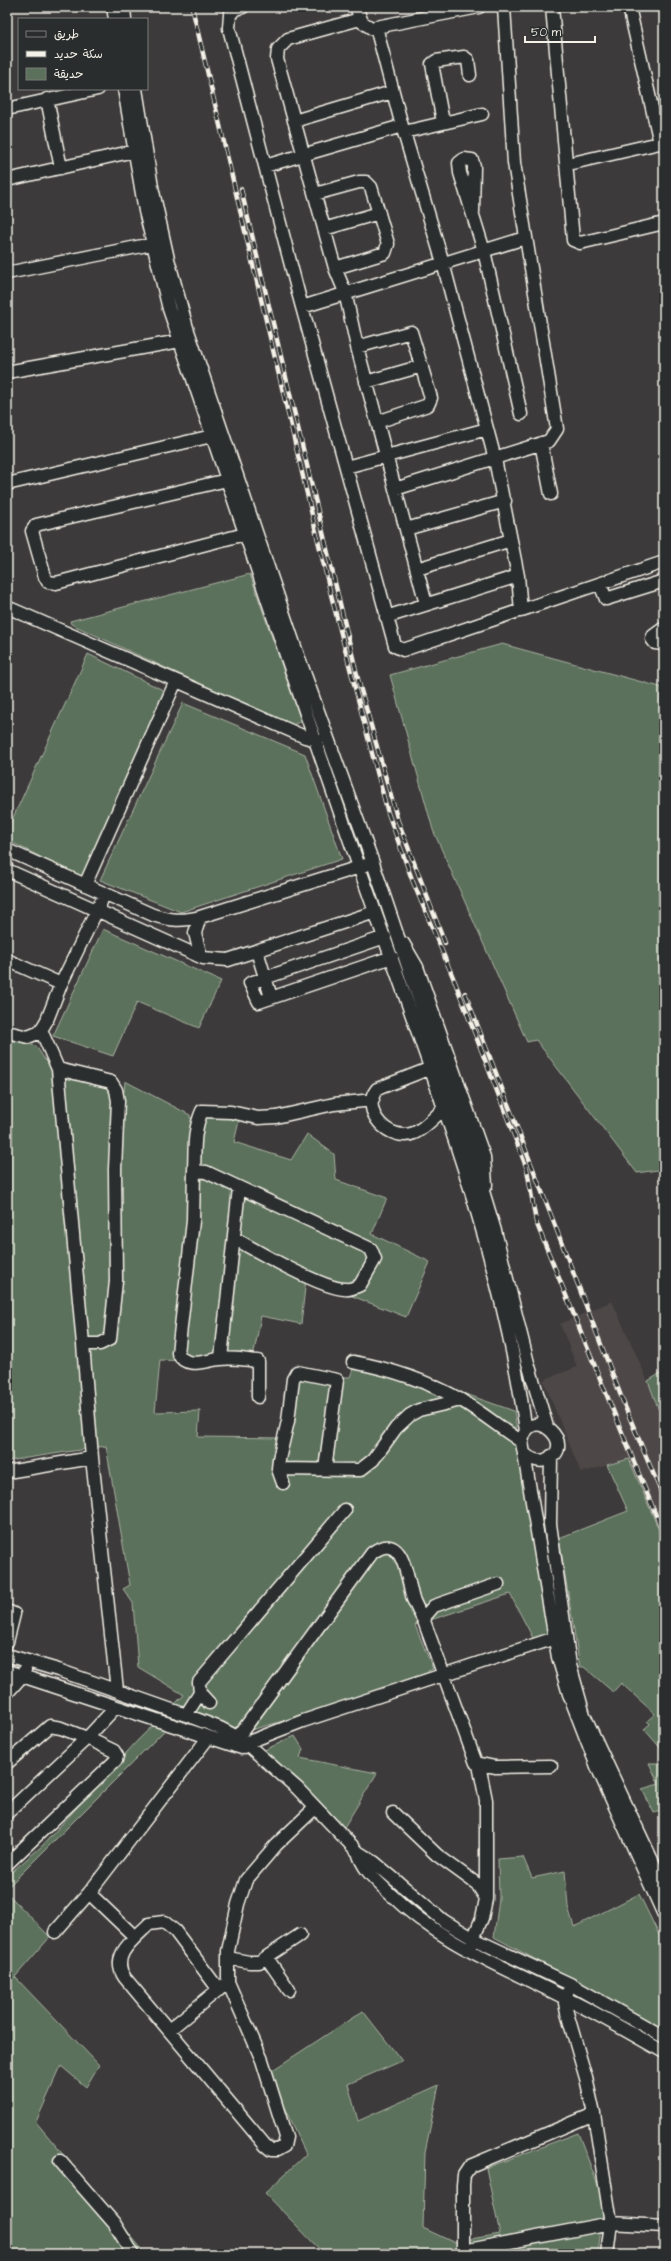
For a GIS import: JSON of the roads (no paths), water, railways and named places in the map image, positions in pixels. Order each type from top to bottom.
[{"type":"street","points":[[113,7],[115,18]]},
{"type":"street","points":[[124,7],[125,18]]},
{"type":"street","points":[[223,7],[228,21],[302,307],[394,646],[403,650],[664,562]]},
{"type":"street","points":[[228,21],[230,15],[235,9],[243,7]]},
{"type":"street","points":[[356,7],[360,19],[373,29],[376,26],[432,12],[479,7]]},
{"type":"street","points":[[395,489],[541,444],[554,436],[557,422],[525,238],[512,136],[504,7]]},
{"type":"street","points":[[552,7],[568,164],[572,236],[575,242],[580,243],[664,223]]},
{"type":"street","points":[[568,164],[662,143],[629,7]]},
{"type":"street","points":[[360,19],[288,39],[280,45],[277,59],[335,268],[345,292],[366,382],[426,604]]},
{"type":"street","points":[[376,26],[392,92],[443,263],[495,459],[505,501],[518,576],[521,611]]},
{"type":"street","points":[[443,122],[432,64],[464,57],[468,60],[470,75]]},
{"type":"street","points":[[7,109],[93,90]]},
{"type":"street","points":[[124,90],[152,244],[169,309],[226,480],[375,912],[391,937],[409,950],[418,967],[484,1157],[487,1202],[528,1363],[547,1427],[554,1433],[558,1441],[557,1447],[551,1456],[542,1461],[534,1460],[524,1442],[461,1400],[440,1389],[397,1372],[353,1362]]},
{"type":"street","points":[[136,90],[152,187],[168,259],[187,328],[301,665],[373,863],[391,937],[392,957],[445,1107],[487,1248],[517,1371],[524,1442],[555,1638],[569,1694],[583,1732],[664,1915]]},
{"type":"street","points":[[294,121],[392,92]]},
{"type":"street","points":[[47,99],[61,168]]},
{"type":"street","points":[[265,166],[403,129],[482,114]]},
{"type":"street","points":[[7,180],[134,151]]},
{"type":"street","points":[[315,194],[359,182],[366,182],[371,187],[388,244],[387,251],[335,268]]},
{"type":"street","points":[[473,212],[484,250],[521,414]]},
{"type":"street","points":[[324,229],[379,213]]},
{"type":"street","points":[[302,307],[345,292],[525,238]]},
{"type":"street","points":[[7,273],[152,244]]},
{"type":"street","points":[[357,347],[411,332],[431,398],[430,404],[377,422]]},
{"type":"street","points":[[7,372],[180,341]]},
{"type":"street","points":[[366,382],[422,366]]},
{"type":"street","points":[[346,467],[487,429]]},
{"type":"street","points":[[7,484],[212,436]]},
{"type":"street","points":[[541,444],[551,494]]},
{"type":"street","points":[[226,480],[36,525],[32,531],[44,577],[48,582],[56,583],[245,534]]},
{"type":"street","points":[[406,529],[505,501]]},
{"type":"street","points":[[417,569],[511,540]]},
{"type":"street","points":[[386,617],[518,576]]},
{"type":"street","points":[[600,584],[606,599],[664,581]]},
{"type":"street","points":[[7,607],[305,738],[316,740]]},
{"type":"street","points":[[664,628],[652,637],[655,643],[664,644]]},
{"type":"street","points":[[85,885],[176,681]]},
{"type":"street","points":[[7,850],[153,915],[171,921],[200,917],[373,863]]},
{"type":"street","points":[[7,870],[98,909],[144,933],[201,957],[228,960],[375,912]]},
{"type":"street","points":[[7,1032],[28,1037],[37,1035],[41,1030],[61,984],[105,894]]},
{"type":"street","points":[[200,917],[195,933],[201,957]]},
{"type":"street","points":[[391,937],[250,983],[259,1002],[392,957]]},
{"type":"street","points":[[257,951],[271,997]]},
{"type":"street","points":[[7,960],[61,984]]},
{"type":"street","points":[[41,1030],[58,1069],[92,1458],[117,1690]]},
{"type":"street","points":[[431,1068],[383,1086],[375,1092],[373,1111],[380,1124],[390,1132],[398,1134],[414,1133],[445,1107]]},
{"type":"street","points":[[58,1069],[96,1077],[111,1082],[114,1086],[118,1101],[114,1169],[116,1281],[110,1336],[105,1343],[82,1344]]},
{"type":"street","points":[[258,1398],[258,1361],[221,1358],[194,1363],[182,1360],[178,1353],[193,1221],[195,1138],[197,1122],[202,1111],[232,1112],[258,1118],[276,1117],[334,1104],[373,1100]]},
{"type":"street","points":[[194,1171],[206,1172],[310,1219],[371,1249],[376,1259],[360,1285],[346,1290],[334,1287],[307,1276],[234,1238]]},
{"type":"street","points":[[221,1358],[239,1188]]},
{"type":"street","points":[[283,1483],[278,1469],[288,1421],[293,1379],[297,1372],[337,1380],[325,1469]]},
{"type":"street","points":[[278,1469],[350,1470],[364,1468],[373,1460],[396,1428],[410,1415],[419,1410],[461,1400]]},
{"type":"street","points":[[524,1442],[534,1426],[547,1427]]},
{"type":"street","points":[[551,1456],[550,1524],[570,1665],[584,1715],[664,1886]]},
{"type":"street","points":[[7,1472],[92,1458]]},
{"type":"street","points":[[209,1703],[200,1693],[199,1682],[345,1510]]},
{"type":"street","points":[[243,1745],[372,1553],[378,1548],[390,1548],[398,1551],[402,1558],[413,1598],[424,1621]]},
{"type":"street","points":[[467,1950],[474,1939],[482,1918],[486,1899],[486,1800],[479,1765],[473,1759],[445,1674],[424,1627],[424,1621],[426,1615],[434,1606],[498,1584]]},
{"type":"street","points":[[7,1611],[14,1614],[7,1642]]},
{"type":"street","points":[[7,1671],[208,1738],[243,1745],[310,1719],[555,1638]]},
{"type":"street","points":[[7,1655],[117,1690],[186,1715],[243,1745],[297,1788],[358,1852],[374,1862],[430,1911],[474,1939],[570,1984],[664,2037]]},
{"type":"street","points":[[7,1693],[22,1676],[28,1661]]},
{"type":"street","points":[[186,1715],[200,1693]]},
{"type":"street","points":[[7,1813],[87,1738],[115,1708]]},
{"type":"street","points":[[7,1763],[50,1726],[61,1728],[87,1738],[114,1751],[117,1756],[116,1760],[7,1864]]},
{"type":"street","points":[[55,1932],[89,1893],[208,1738]]},
{"type":"street","points":[[479,1765],[495,1767],[551,1766]]},
{"type":"street","points":[[170,2030],[224,1986],[229,1942],[246,1880],[276,1845],[315,1808]]},
{"type":"street","points":[[393,1813],[437,1855],[477,1884],[486,1899]]},
{"type":"street","points":[[358,1852],[367,1872],[409,1912],[436,1932],[467,1950],[566,1998],[664,2052]]},
{"type":"street","points":[[89,1893],[135,1937]]},
{"type":"street","points":[[153,1922],[164,1922],[170,1925],[224,1986],[262,2060],[281,2116],[286,2141],[281,2149],[273,2151],[268,2147],[121,1972],[119,1966],[120,1955],[135,1937],[153,1922]]},
{"type":"street","points":[[228,1958],[254,1963],[267,1958],[300,1935]]},
{"type":"street","points":[[267,1958],[288,1990]]},
{"type":"street","points":[[570,1984],[566,1998],[567,2013],[586,2078],[594,2114],[611,2223],[607,2254]]},
{"type":"street","points":[[594,2114],[470,2166],[464,2175],[463,2186],[463,2252],[611,2223],[664,2226]]},
{"type":"street","points":[[60,2161],[114,2223],[133,2254]]},
{"type":"railway","points":[[192,7],[330,591],[388,813],[413,882],[455,982],[527,1169],[536,1222],[664,1535]]},
{"type":"railway","points":[[241,189],[359,683],[398,821],[445,943]]},
{"type":"railway","points":[[465,993],[626,1409],[664,1499]]}]
